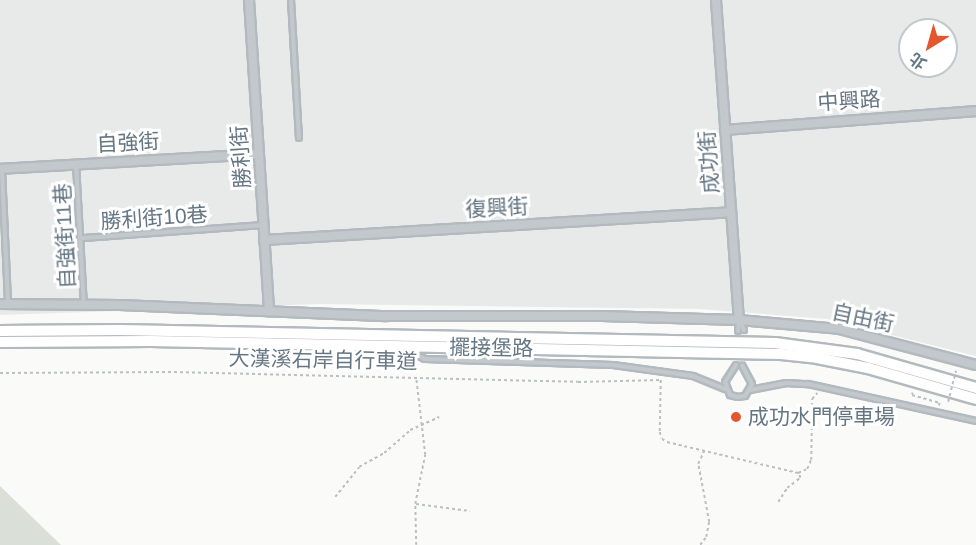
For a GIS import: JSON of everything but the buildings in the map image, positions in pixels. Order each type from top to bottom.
[{"type":"street","name":"勝利街","points":[[249,0],[270,311]]},
{"type":"street","name":"成功街","points":[[716,0],[739,320]]},
{"type":"street","name":"中興路","points":[[725,130],[976,111]]},
{"type":"street","name":"自強街","points":[[1,169],[258,154]]},
{"type":"street","name":"復興街","points":[[264,240],[731,212]]},
{"type":"street","name":"自由街","points":[[4,304],[387,316],[602,316],[739,320],[839,329],[976,364]]},
{"type":"street","name":"擺接堡路","points":[[0,331],[120,330],[775,343],[857,354],[976,388]]},
{"type":"street","name":"擺接堡路","points":[[0,342],[152,341],[781,354],[817,358],[867,368],[976,399]]},
{"type":"lane","points":[[291,0],[299,138]]},
{"type":"lane","name":"自強街11巷","points":[[76,164],[82,238],[84,306]]},
{"type":"lane","points":[[1,169],[4,304]]},
{"type":"lane","name":"勝利街10巷","points":[[82,238],[263,224]]},
{"type":"lane","name":"成功街","points":[[739,320],[741,330]]},
{"type":"lane","points":[[399,346],[425,359],[613,365],[693,376],[726,389],[730,395],[738,397],[745,396],[750,390],[786,383],[808,384],[976,422]]},
{"type":"lane","points":[[726,389],[727,376],[736,365]]},
{"type":"lane","points":[[742,365],[750,377],[750,390]]},
{"type":"path","points":[[948,402],[956,371]]},
{"type":"path","name":"大漢溪右岸自行車道","points":[[0,373],[174,372],[578,382],[661,380],[662,439],[704,451],[799,472]]},
{"type":"path","points":[[416,377],[425,455],[415,504],[416,545]]},
{"type":"path","points":[[778,502],[787,488],[800,478],[799,472],[807,469],[812,460],[812,399],[816,393],[822,391]]},
{"type":"path","points":[[913,392],[912,395],[940,403]]},
{"type":"path","points":[[335,497],[359,467],[384,453],[421,424],[440,417]]},
{"type":"path","points":[[700,545],[706,537],[709,522],[698,464],[704,451]]},
{"type":"path","points":[[415,504],[470,511]]},
{"type":"shaded area","points":[[0,0],[976,0],[976,356],[827,319],[699,309],[319,304],[0,315]]},
{"type":"shaded area","points":[[0,486],[61,545],[0,545]]},
{"type":"place","name":"成功水門停車場","points":[[736,417]]}]
